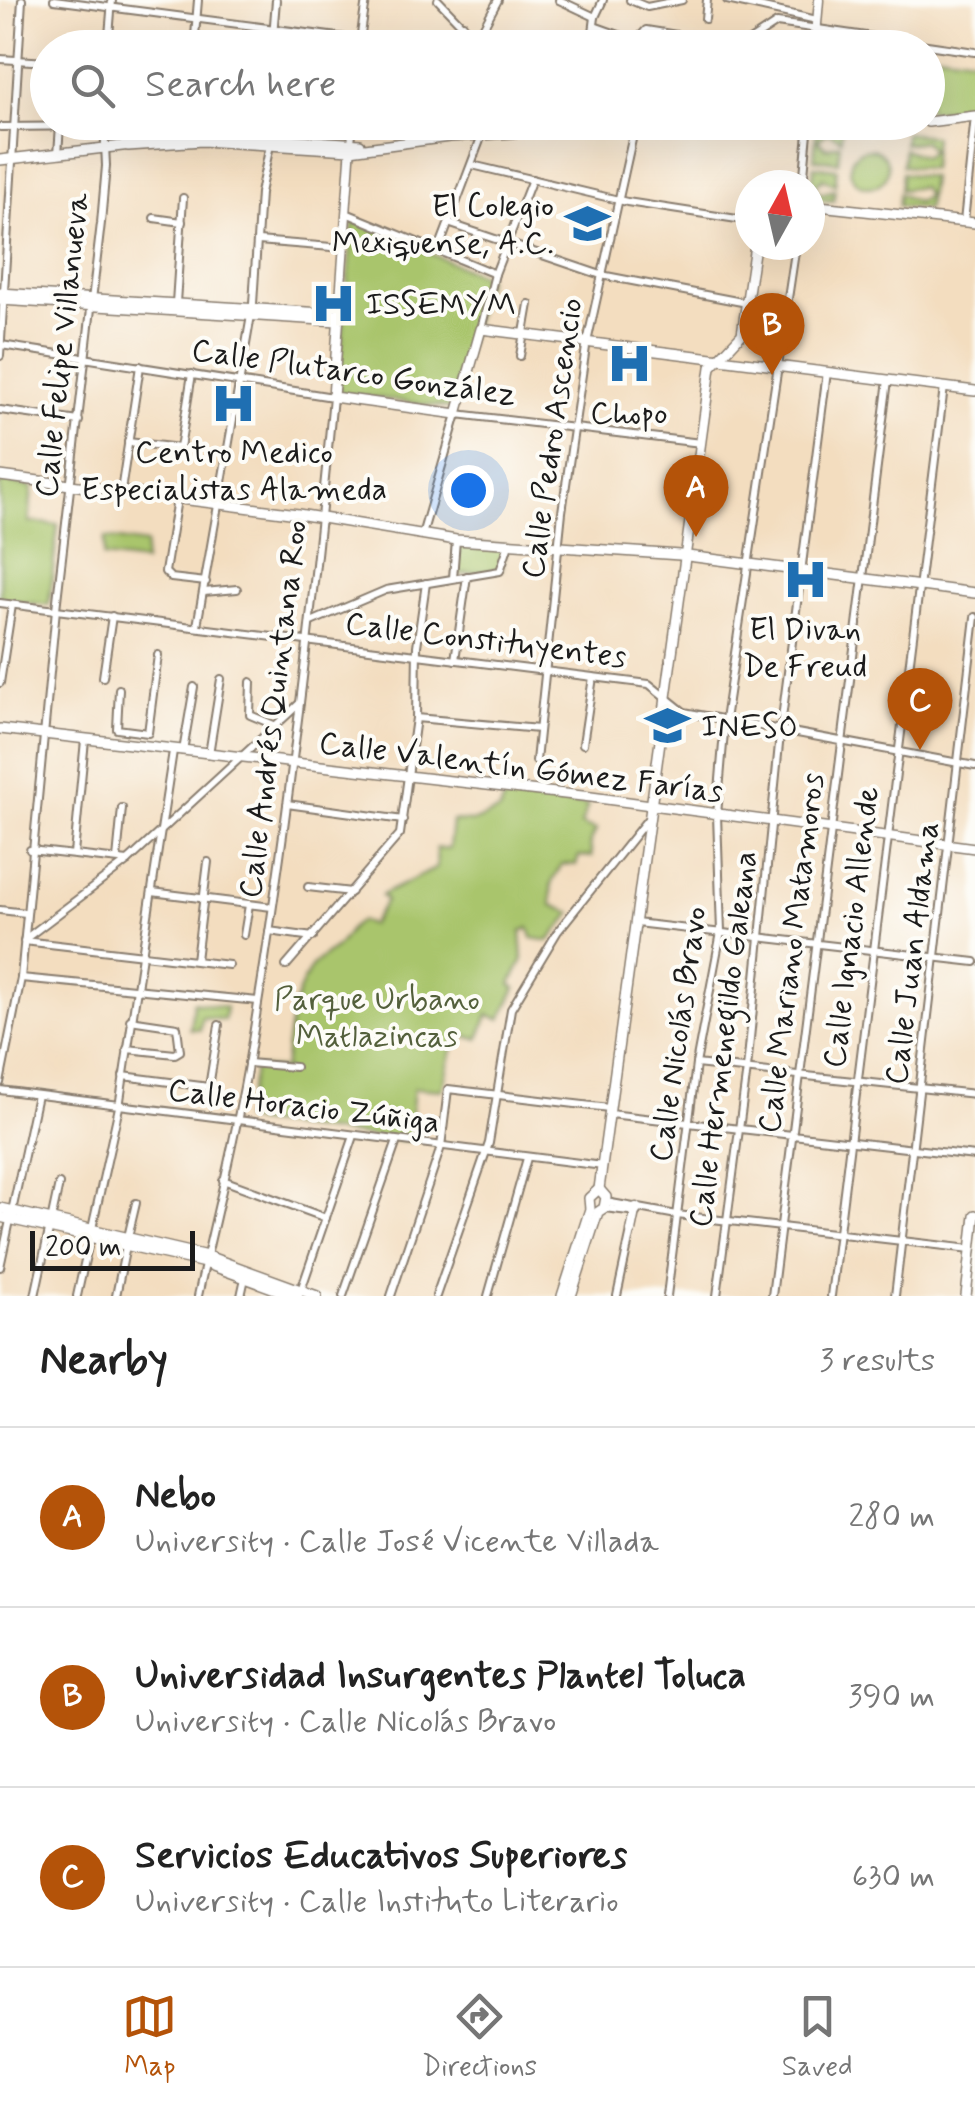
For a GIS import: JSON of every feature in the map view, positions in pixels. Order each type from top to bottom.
[{"type":"main road","points":[[945,120],[975,116]]},
{"type":"main road","points":[[128,146],[148,140]]},
{"type":"main road","points":[[262,140],[268,141]]},
{"type":"main road","points":[[5,160],[193,141],[350,146],[418,140]]},
{"type":"main road","points":[[825,207],[970,222]]},
{"type":"main road","points":[[571,1296],[600,1208],[599,1189],[663,695],[711,367],[742,334],[753,260]]},
{"type":"main road","points":[[2,296],[252,311]]},
{"type":"main road","points":[[92,302],[176,303],[338,318]]},
{"type":"main road","name":"Calle Andrés Quintana Roo","points":[[333,397],[338,318]]},
{"type":"main road","points":[[457,414],[481,329],[975,391]]},
{"type":"main road","name":"Calle Plutarco González","points":[[333,397],[457,414]]},
{"type":"main road","points":[[0,476],[322,518],[422,536],[686,556],[975,593]]},
{"type":"main road","name":"Calle Valentín Gómez Farías","points":[[0,730],[410,776],[975,848]]},
{"type":"main road","points":[[599,1189],[590,1195],[600,1208]]},
{"type":"main road","points":[[0,1208],[7,1215],[206,1260],[298,1294],[317,1296]]},
{"type":"main road","points":[[562,1296],[600,1208]]},
{"type":"main road","points":[[966,1296],[975,1215]]},
{"type":"street","points":[[0,356],[5,160],[14,126],[22,0]]},
{"type":"street","points":[[54,0],[111,4],[285,30]]},
{"type":"street","points":[[195,30],[198,0]]},
{"type":"street","points":[[273,28],[276,0]]},
{"type":"street","points":[[362,30],[366,0]]},
{"type":"street","points":[[438,0],[468,30]]},
{"type":"street","points":[[482,30],[498,0]]},
{"type":"street","points":[[560,0],[611,30]]},
{"type":"street","points":[[593,30],[604,0]]},
{"type":"street","points":[[630,0],[647,7],[682,0]]},
{"type":"street","points":[[704,19],[707,0]]},
{"type":"street","points":[[727,0],[840,30]]},
{"type":"street","points":[[817,30],[819,0]]},
{"type":"street","points":[[109,30],[111,4]]},
{"type":"street","points":[[765,30],[775,23],[817,25]]},
{"type":"street","points":[[462,30],[463,24]]},
{"type":"street","points":[[945,49],[975,52]]},
{"type":"street","points":[[0,58],[30,61]]},
{"type":"street","points":[[970,222],[975,116]]},
{"type":"street","points":[[0,126],[30,126]]},
{"type":"street","points":[[58,154],[59,140]]},
{"type":"street","name":"Calle Felipe Villanueva","points":[[0,1083],[21,978],[30,850],[92,302],[104,140]]},
{"type":"street","name":"Calle Andrés Quintana Roo","points":[[338,318],[351,140]]},
{"type":"street","points":[[438,252],[481,140]]},
{"type":"street","name":"Calle Pedro Ascencio","points":[[536,761],[559,546],[587,342],[632,140]]},
{"type":"street","points":[[804,170],[807,140]]},
{"type":"street","points":[[197,626],[252,311],[260,193],[268,141]]},
{"type":"street","points":[[472,165],[618,200],[735,220]]},
{"type":"street","points":[[481,329],[506,243],[532,180]]},
{"type":"street","points":[[176,303],[183,198]]},
{"type":"street","points":[[346,213],[496,274]]},
{"type":"street","points":[[154,218],[182,222]]},
{"type":"street","points":[[451,224],[601,275],[747,303]]},
{"type":"street","points":[[258,241],[344,248]]},
{"type":"street","name":"Calle Nicolás Bravo","points":[[667,1296],[696,1064],[721,932],[717,815],[725,720],[794,260]]},
{"type":"street","points":[[520,356],[530,304]]},
{"type":"street","name":"Calle Plutarco González","points":[[0,345],[333,397]]},
{"type":"street","points":[[120,491],[140,366]]},
{"type":"street","name":"Calle Hermenegildo Galeana","points":[[717,1296],[762,936],[780,730],[827,371]]},
{"type":"street","points":[[128,442],[181,447],[192,374]]},
{"type":"street","name":"Calle Mariano Matamoros","points":[[772,1296],[888,379]]},
{"type":"street","name":"Calle Ignacio Allende","points":[[831,1296],[944,386]]},
{"type":"street","name":"Calle Andrés Quintana Roo","points":[[198,1296],[248,1063],[269,931],[301,702],[333,397]]},
{"type":"street","points":[[0,410],[79,420]]},
{"type":"street","points":[[422,536],[457,414]]},
{"type":"street","name":"Calle Plutarco González","points":[[457,414],[701,443]]},
{"type":"street","points":[[285,454],[328,457]]},
{"type":"street","points":[[177,499],[165,572],[171,578],[206,582]]},
{"type":"street","points":[[453,578],[456,540]]},
{"type":"street","points":[[310,623],[369,595],[502,570],[509,542]]},
{"type":"street","points":[[455,660],[467,576]]},
{"type":"street","points":[[286,966],[398,838],[410,776],[426,583]]},
{"type":"street","points":[[204,592],[237,589]]},
{"type":"street","name":"Calle Constituyentes","points":[[0,604],[653,685],[678,710],[975,766]]},
{"type":"street","points":[[0,683],[12,605]]},
{"type":"street","points":[[103,678],[112,616]]},
{"type":"street","name":"Calle Juan Aldama","points":[[896,1296],[975,617]]},
{"type":"street","points":[[119,689],[115,726],[135,733],[149,731],[158,655]]},
{"type":"street","points":[[583,744],[593,677]]},
{"type":"street","points":[[209,755],[221,679]]},
{"type":"street","points":[[252,682],[249,714],[276,725]]},
{"type":"street","points":[[77,1296],[119,1107],[162,829],[194,687]]},
{"type":"street","points":[[24,940],[128,861],[301,702]]},
{"type":"street","points":[[416,718],[540,729]]},
{"type":"street","points":[[134,746],[135,733]]},
{"type":"street","points":[[74,854],[85,740]]},
{"type":"street","points":[[286,804],[403,820]]},
{"type":"street","points":[[117,858],[122,808]]},
{"type":"street","points":[[436,1296],[485,1152],[511,1009],[539,959],[648,820]]},
{"type":"street","points":[[30,850],[128,861]]},
{"type":"street","points":[[196,960],[208,862]]},
{"type":"street","points":[[308,887],[353,892]]},
{"type":"street","points":[[152,892],[272,907]]},
{"type":"street","points":[[244,935],[249,905]]},
{"type":"street","points":[[0,910],[26,913]]},
{"type":"street","points":[[636,923],[975,962]]},
{"type":"street","points":[[269,931],[313,937]]},
{"type":"street","points":[[24,940],[228,965]]},
{"type":"street","points":[[21,978],[258,1001]]},
{"type":"street","points":[[127,1048],[180,1051],[177,1026],[130,1020]]},
{"type":"street","points":[[123,1076],[210,1087],[220,1025]]},
{"type":"street","points":[[248,1063],[295,1067]]},
{"type":"street","points":[[696,1064],[975,1094]]},
{"type":"street","points":[[390,1296],[441,1147],[447,1091],[453,1088],[688,1124],[975,1156]]},
{"type":"street","name":"Calle Horacio Zúñiga","points":[[0,1090],[234,1123],[603,1166]]},
{"type":"street","points":[[0,1267],[7,1215],[37,1096]]},
{"type":"street","points":[[298,1294],[354,1136]]},
{"type":"street","points":[[343,1296],[397,1141]]},
{"type":"street","points":[[488,1296],[527,1157]]},
{"type":"street","points":[[223,1180],[326,1218]]},
{"type":"street","points":[[35,1296],[60,1184]]},
{"type":"street","points":[[116,1296],[136,1203]]},
{"type":"street","points":[[600,1208],[973,1249]]},
{"type":"street","points":[[616,1296],[638,1210]]},
{"type":"street","points":[[241,1296],[246,1274]]},
{"type":"green space","points":[[945,54],[975,58],[975,108],[945,110]]},
{"type":"green space","points":[[816,140],[826,148],[840,144],[838,162],[814,159]]},
{"type":"green space","points":[[904,140],[934,140],[931,169],[902,166],[904,149],[924,157],[931,150],[924,141],[904,144]]},
{"type":"green space","points":[[869,149],[883,154],[888,168],[883,182],[869,187],[855,182],[850,168],[855,154]]},
{"type":"green space","points":[[814,166],[837,169],[835,185],[825,179],[825,170],[814,170]]},
{"type":"green space","points":[[902,173],[931,177],[927,209],[898,206],[899,194],[917,202],[927,196],[921,187],[900,190]]},
{"type":"green space","points":[[835,190],[834,201],[825,200],[825,193]]},
{"type":"green space","points":[[353,220],[487,278],[449,408],[342,393],[338,387]]},
{"type":"green space","points":[[0,481],[32,487],[29,522],[58,525],[49,605],[0,600]]},
{"type":"green space","points":[[105,538],[146,544],[144,562],[103,557]]},
{"type":"green space","points":[[457,544],[506,546],[502,569],[455,575]]},
{"type":"green space","name":"Parque Urbano Matlazincas","points":[[505,796],[588,805],[581,825],[596,830],[590,843],[592,857],[579,856],[576,865],[562,864],[551,884],[552,905],[572,913],[549,941],[532,938],[529,928],[521,931],[523,959],[511,984],[516,988],[501,1019],[488,1015],[479,1039],[456,1035],[442,1090],[414,1088],[409,1141],[243,1121],[255,1067],[284,1069],[294,1005],[313,965],[360,921],[371,925],[386,900],[381,895],[437,868],[436,848],[449,849],[452,821],[472,822],[500,811]]},
{"type":"green space","points":[[193,1002],[226,1007],[224,1020],[202,1017],[200,1030],[190,1029]]},
{"type":"place","name":"El Colegio Mexiquense, A.C.","points":[[587,223]]},
{"type":"place","name":"ISSEMYM","points":[[333,303]]},
{"type":"place","name":"Chopo","points":[[629,364]]},
{"type":"place","name":"Universidad Insurgentes Plantel Toluca","points":[[772,375]]},
{"type":"place","name":"Centro Medico Especialistas Alameda","points":[[234,403]]},
{"type":"place","name":"Nebo","points":[[696,537]]},
{"type":"place","name":"El Divan De Freud","points":[[805,580]]},
{"type":"place","name":"INESO","points":[[668,725]]},
{"type":"place","name":"Servicios Educativos Superiores","points":[[920,750]]}]
